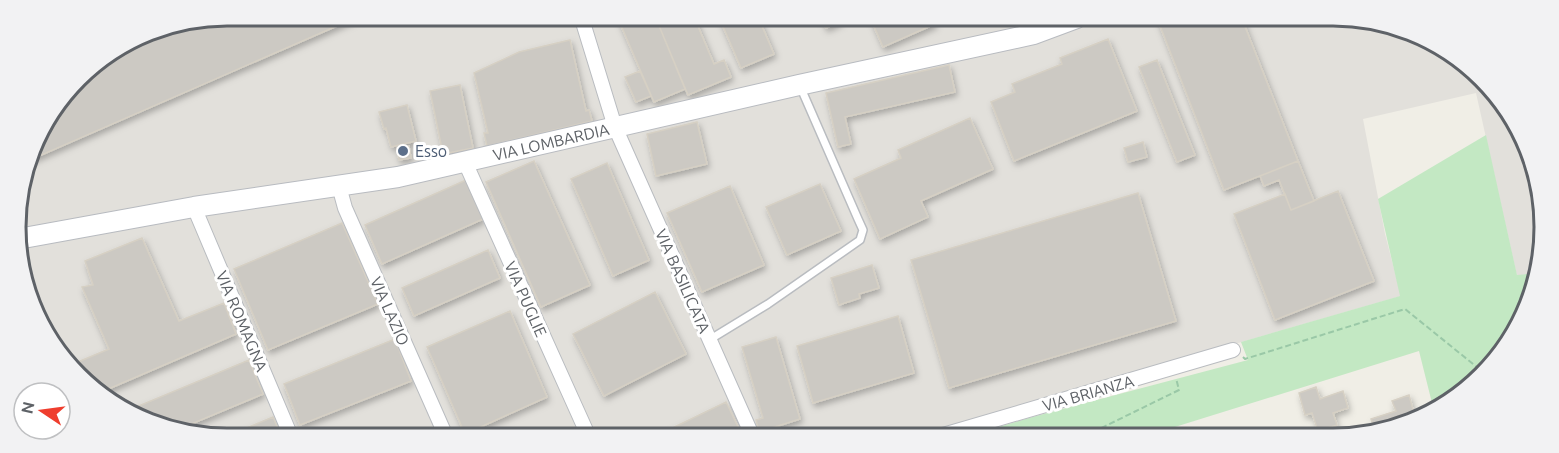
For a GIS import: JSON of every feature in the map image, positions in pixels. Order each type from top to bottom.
[{"type":"street","name":"VIA BASILICATA","points":[[584,26],[615,127],[749,428]]},
{"type":"street","name":"VIA LOMBARDIA","points":[[26,238],[194,207],[398,177],[1034,34],[1056,26]]},
{"type":"street","name":"VIA PUGLIE","points":[[465,162],[585,428]]},
{"type":"street","name":"VIA LAZIO","points":[[339,186],[345,208],[442,428]]},
{"type":"street","name":"VIA ROMAGNA","points":[[194,207],[287,428]]},
{"type":"street","name":"VIA BRIANZA","points":[[967,428],[1233,350]]},
{"type":"lane","points":[[709,340],[768,304],[860,240],[863,230],[799,85]]},
{"type":"path","points":[[1233,350],[1245,359],[1404,309],[1476,367]]},
{"type":"path","points":[[1101,428],[1179,390],[1173,368]]},
{"type":"shaded area","points":[[213,26],[1346,26],[1372,29],[1409,41],[1444,59],[1475,84],[1500,115],[1513,138],[1530,187],[1534,226],[1530,266],[1528,274],[1517,276],[1476,93],[1363,119],[1385,234],[1401,296],[943,428],[226,428],[187,424],[162,417],[115,394],[84,369],[52,327],[36,291],[29,266],[26,213],[36,162],[52,126],[75,94],[94,75],[126,52],[162,36],[187,29]]},
{"type":"green space","points":[[1486,135],[1517,275],[1528,274],[1518,303],[1500,338],[1465,378],[1444,394],[1432,401],[1419,351],[1172,428],[995,428],[1248,360],[1241,342],[1400,296],[1378,199]]},
{"type":"building","points":[[213,26],[337,26],[38,156],[52,126],[75,94],[115,59],[150,41],[187,29]]},
{"type":"building","points":[[621,26],[659,26],[685,89],[654,102]]},
{"type":"building","points":[[659,26],[698,26],[714,64],[724,60],[731,77],[688,95]]},
{"type":"building","points":[[723,26],[762,26],[774,54],[741,68]]},
{"type":"building","points":[[874,26],[930,26],[883,47]]},
{"type":"building","points":[[1160,26],[1245,26],[1298,161],[1224,190]]},
{"type":"building","points":[[1108,39],[1137,111],[1014,161],[991,102],[1015,92],[1012,84],[1062,64],[1060,58]]},
{"type":"building","points":[[570,40],[586,111],[589,110],[592,121],[487,146],[484,133],[488,133],[474,73],[519,52]]},
{"type":"building","points":[[1157,60],[1195,155],[1177,162],[1139,67]]},
{"type":"building","points":[[949,65],[955,92],[845,117],[851,144],[838,147],[826,93]]},
{"type":"building","points":[[640,71],[651,96],[636,102],[625,77]]},
{"type":"building","points":[[460,85],[473,148],[443,154],[430,91]]},
{"type":"building","points":[[407,105],[416,141],[391,147],[379,112]]},
{"type":"building","points":[[970,118],[993,169],[921,201],[928,217],[880,239],[854,179],[901,158],[898,150]]},
{"type":"building","points":[[697,122],[707,164],[656,176],[647,134]]},
{"type":"building","points":[[1143,142],[1147,157],[1128,162],[1124,148]]},
{"type":"building","points":[[409,146],[411,158],[399,160],[397,148]]},
{"type":"building","points":[[534,161],[590,285],[541,307],[486,182]]},
{"type":"building","points":[[1298,161],[1314,201],[1291,210],[1279,180],[1264,186],[1260,176]]},
{"type":"building","points":[[607,163],[649,260],[613,276],[571,179]]},
{"type":"building","points":[[466,180],[483,219],[382,264],[365,225]]},
{"type":"building","points":[[820,184],[841,231],[787,255],[766,207]]},
{"type":"building","points":[[730,186],[764,265],[702,292],[667,213]]},
{"type":"building","points":[[1338,191],[1374,281],[1275,320],[1234,214],[1285,194],[1291,210]]},
{"type":"building","points":[[1138,193],[1176,321],[949,388],[911,260]]},
{"type":"building","points":[[342,223],[378,304],[268,350],[234,269]]},
{"type":"building","points":[[142,238],[179,321],[224,303],[236,334],[108,389],[78,362],[109,349],[82,287],[93,285],[85,261]]},
{"type":"building","points":[[488,250],[500,278],[414,316],[402,288]]},
{"type":"building","points":[[872,265],[879,288],[859,294],[860,298],[839,305],[831,278]]},
{"type":"building","points":[[655,292],[686,354],[604,396],[573,334]]},
{"type":"building","points":[[510,311],[547,397],[478,428],[462,428],[427,347]]},
{"type":"building","points":[[898,316],[914,373],[813,403],[797,346]]},
{"type":"building","points":[[776,337],[800,419],[772,428],[758,428],[756,420],[763,418],[742,347]]},
{"type":"building","points":[[395,339],[411,381],[300,425],[284,384]]},
{"type":"building","points":[[249,360],[263,394],[190,424],[162,417],[137,407]]},
{"type":"building","points":[[1316,387],[1320,399],[1343,391],[1348,408],[1333,413],[1337,425],[1317,428],[1312,413],[1305,415],[1299,393]]},
{"type":"building","points":[[1409,395],[1413,410],[1372,424],[1371,419],[1396,411],[1392,401]]},
{"type":"building","points":[[726,402],[739,428],[672,428]]},
{"type":"building","points":[[273,417],[278,428],[246,428]]},
{"type":"place","name":"Esso","points":[[403,151]]}]
